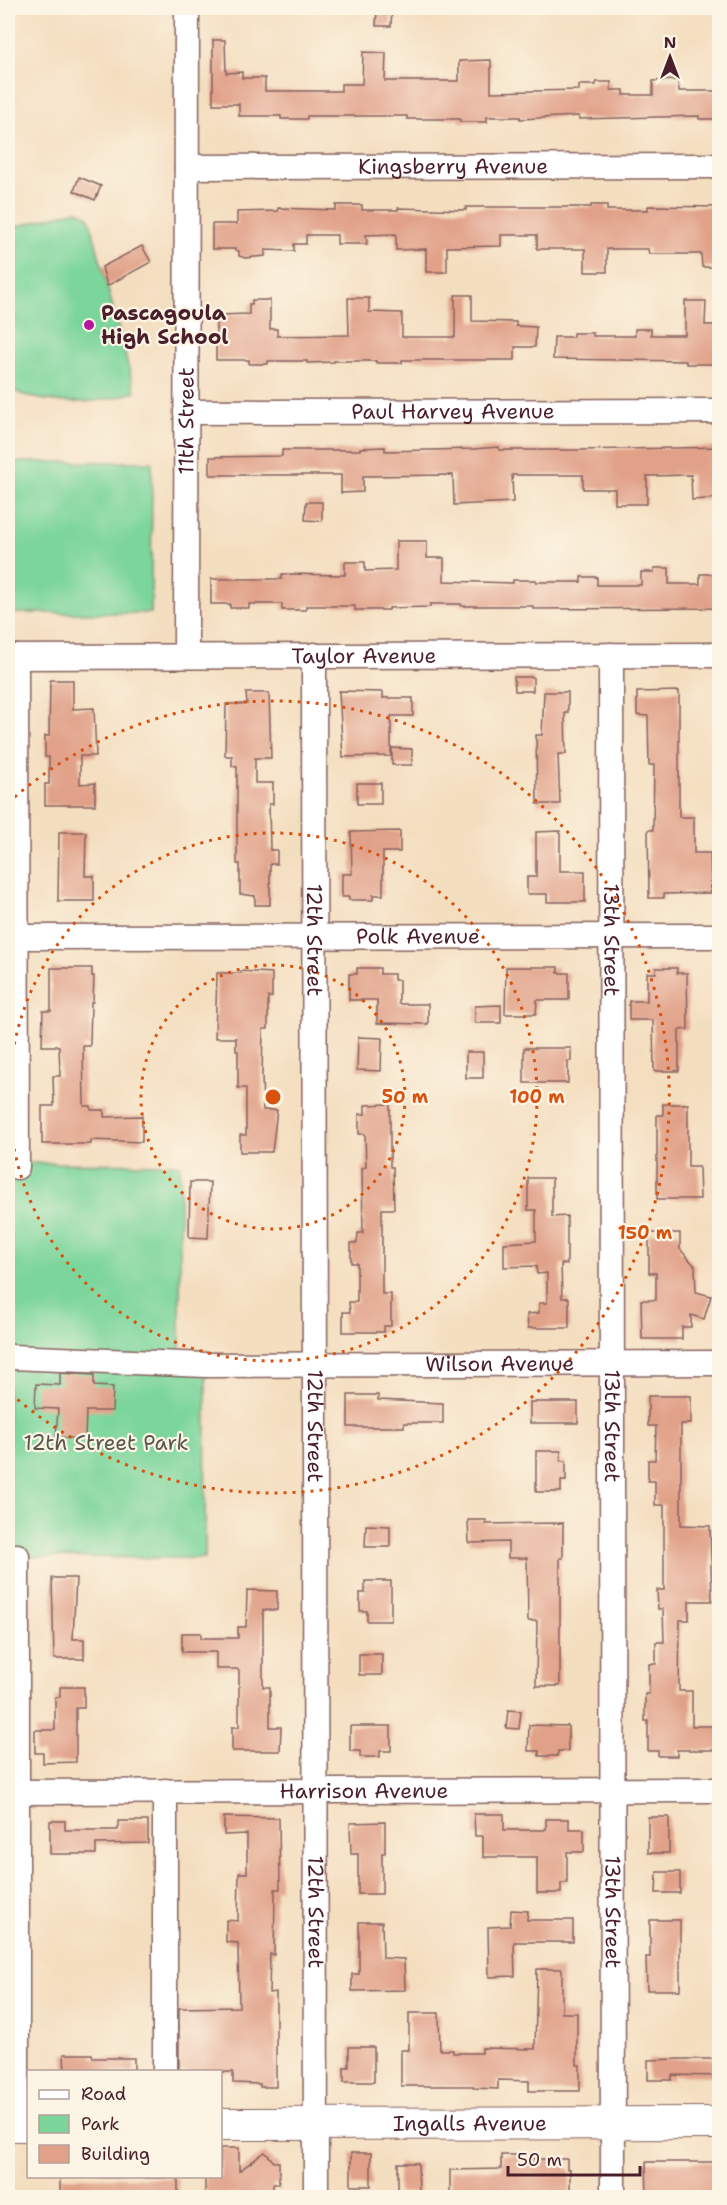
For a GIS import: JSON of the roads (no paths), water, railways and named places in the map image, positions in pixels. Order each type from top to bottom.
[{"type":"main road","name":"Ingalls Avenue","points":[[222,2124],[720,2123]]},
{"type":"street","name":"11th Street","points":[[186,656],[187,8]]},
{"type":"street","name":"Kingsberry Avenue","points":[[187,167],[720,166]]},
{"type":"street","name":"Paul Harvey Avenue","points":[[186,412],[720,411]]},
{"type":"street","name":"13th Street","points":[[611,655],[613,2198]]},
{"type":"street","name":"Taylor Avenue","points":[[12,657],[720,655]]},
{"type":"street","name":"12th Street","points":[[314,656],[316,2198]]},
{"type":"street","points":[[12,657],[12,937],[17,1167]]},
{"type":"street","name":"Polk Avenue","points":[[12,937],[720,936]]},
{"type":"street","name":"Wilson Avenue","points":[[11,1357],[206,1365],[720,1363]]},
{"type":"street","points":[[17,1556],[12,1791],[18,2125]]},
{"type":"street","name":"Harrison Avenue","points":[[12,1791],[720,1790]]},
{"type":"street","points":[[165,1791],[165,2070]]},
{"type":"place","name":"Pascagoula High School","points":[[89,325]]},
{"type":"park label","name":"12th Street Park","points":[[106,1443]]}]
